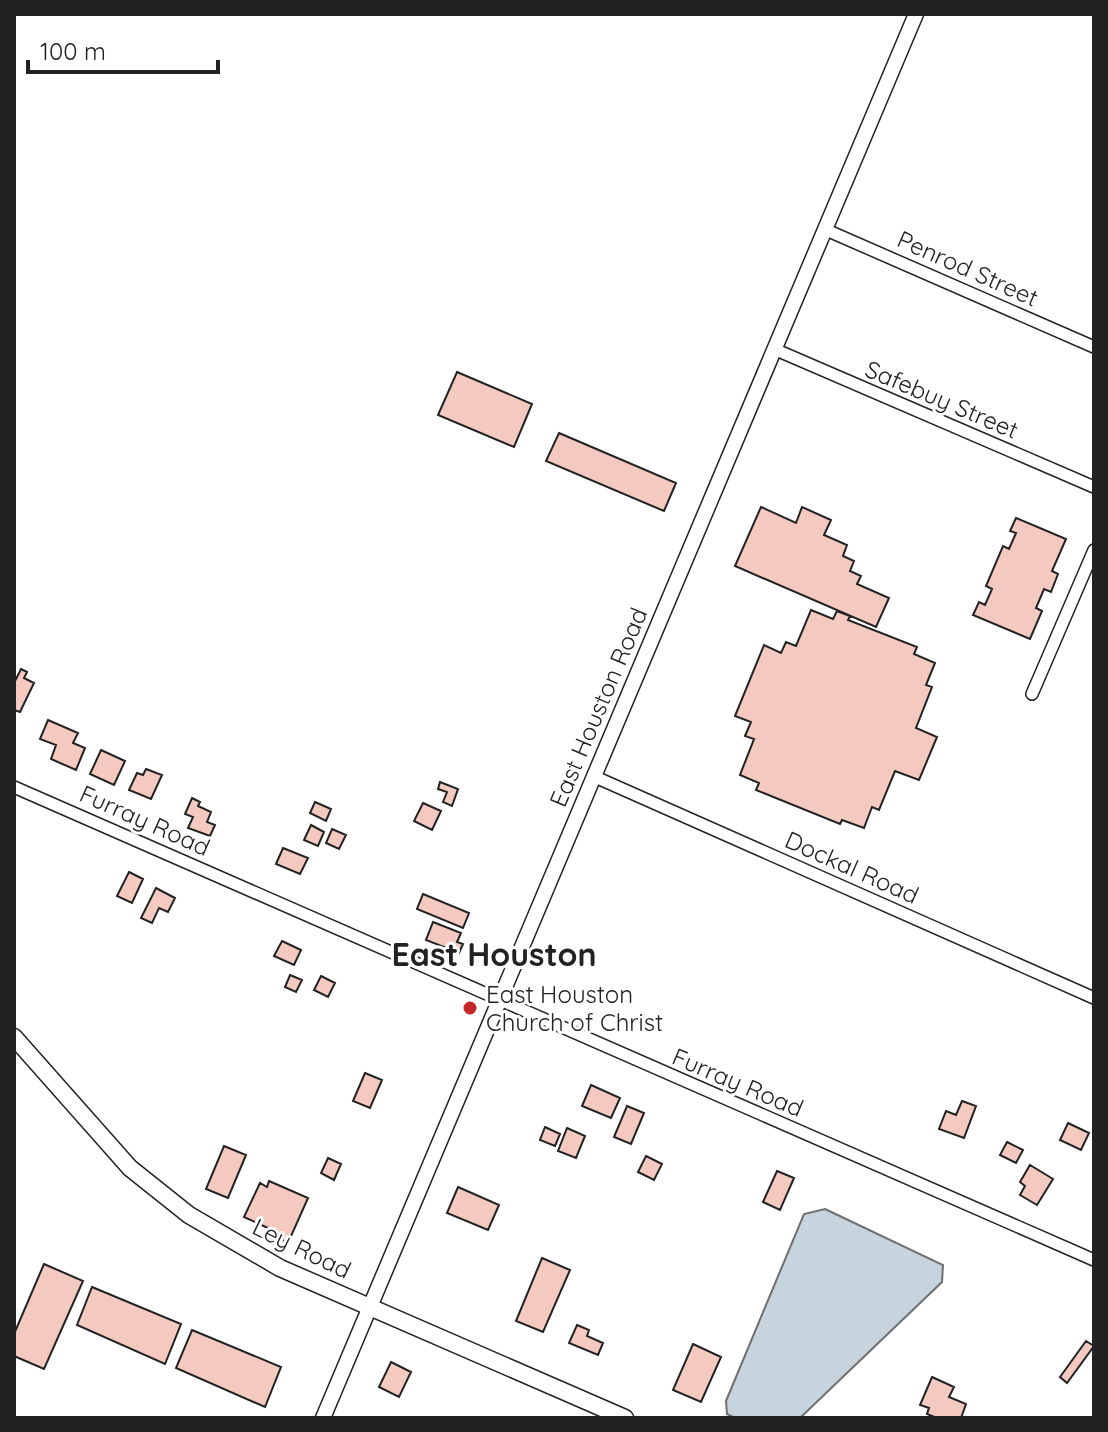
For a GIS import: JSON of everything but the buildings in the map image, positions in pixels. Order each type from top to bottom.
[{"type":"main road","name":"Ley Road","points":[[14,1037],[130,1168],[189,1215],[280,1268],[625,1418]]},
{"type":"street","name":"East Houston Road","points":[[323,1418],[916,14]]},
{"type":"street","name":"Penrod Street","points":[[824,229],[1094,347]]},
{"type":"street","name":"Safebuy Street","points":[[774,349],[1094,487]]},
{"type":"street","points":[[1032,694],[1094,550]]},
{"type":"street","name":"Dockal Road","points":[[593,776],[1094,998]]},
{"type":"street","name":"Furray Road","points":[[14,787],[1094,1260]]},
{"type":"shaded area","points":[[825,1209],[943,1265],[942,1282],[800,1418],[735,1418],[727,1414],[726,1401],[804,1214]]},
{"type":"place","name":"East Houston Church of Christ","points":[[470,1008]]},
{"type":"district","name":"East Houston","points":[[494,954]]}]
